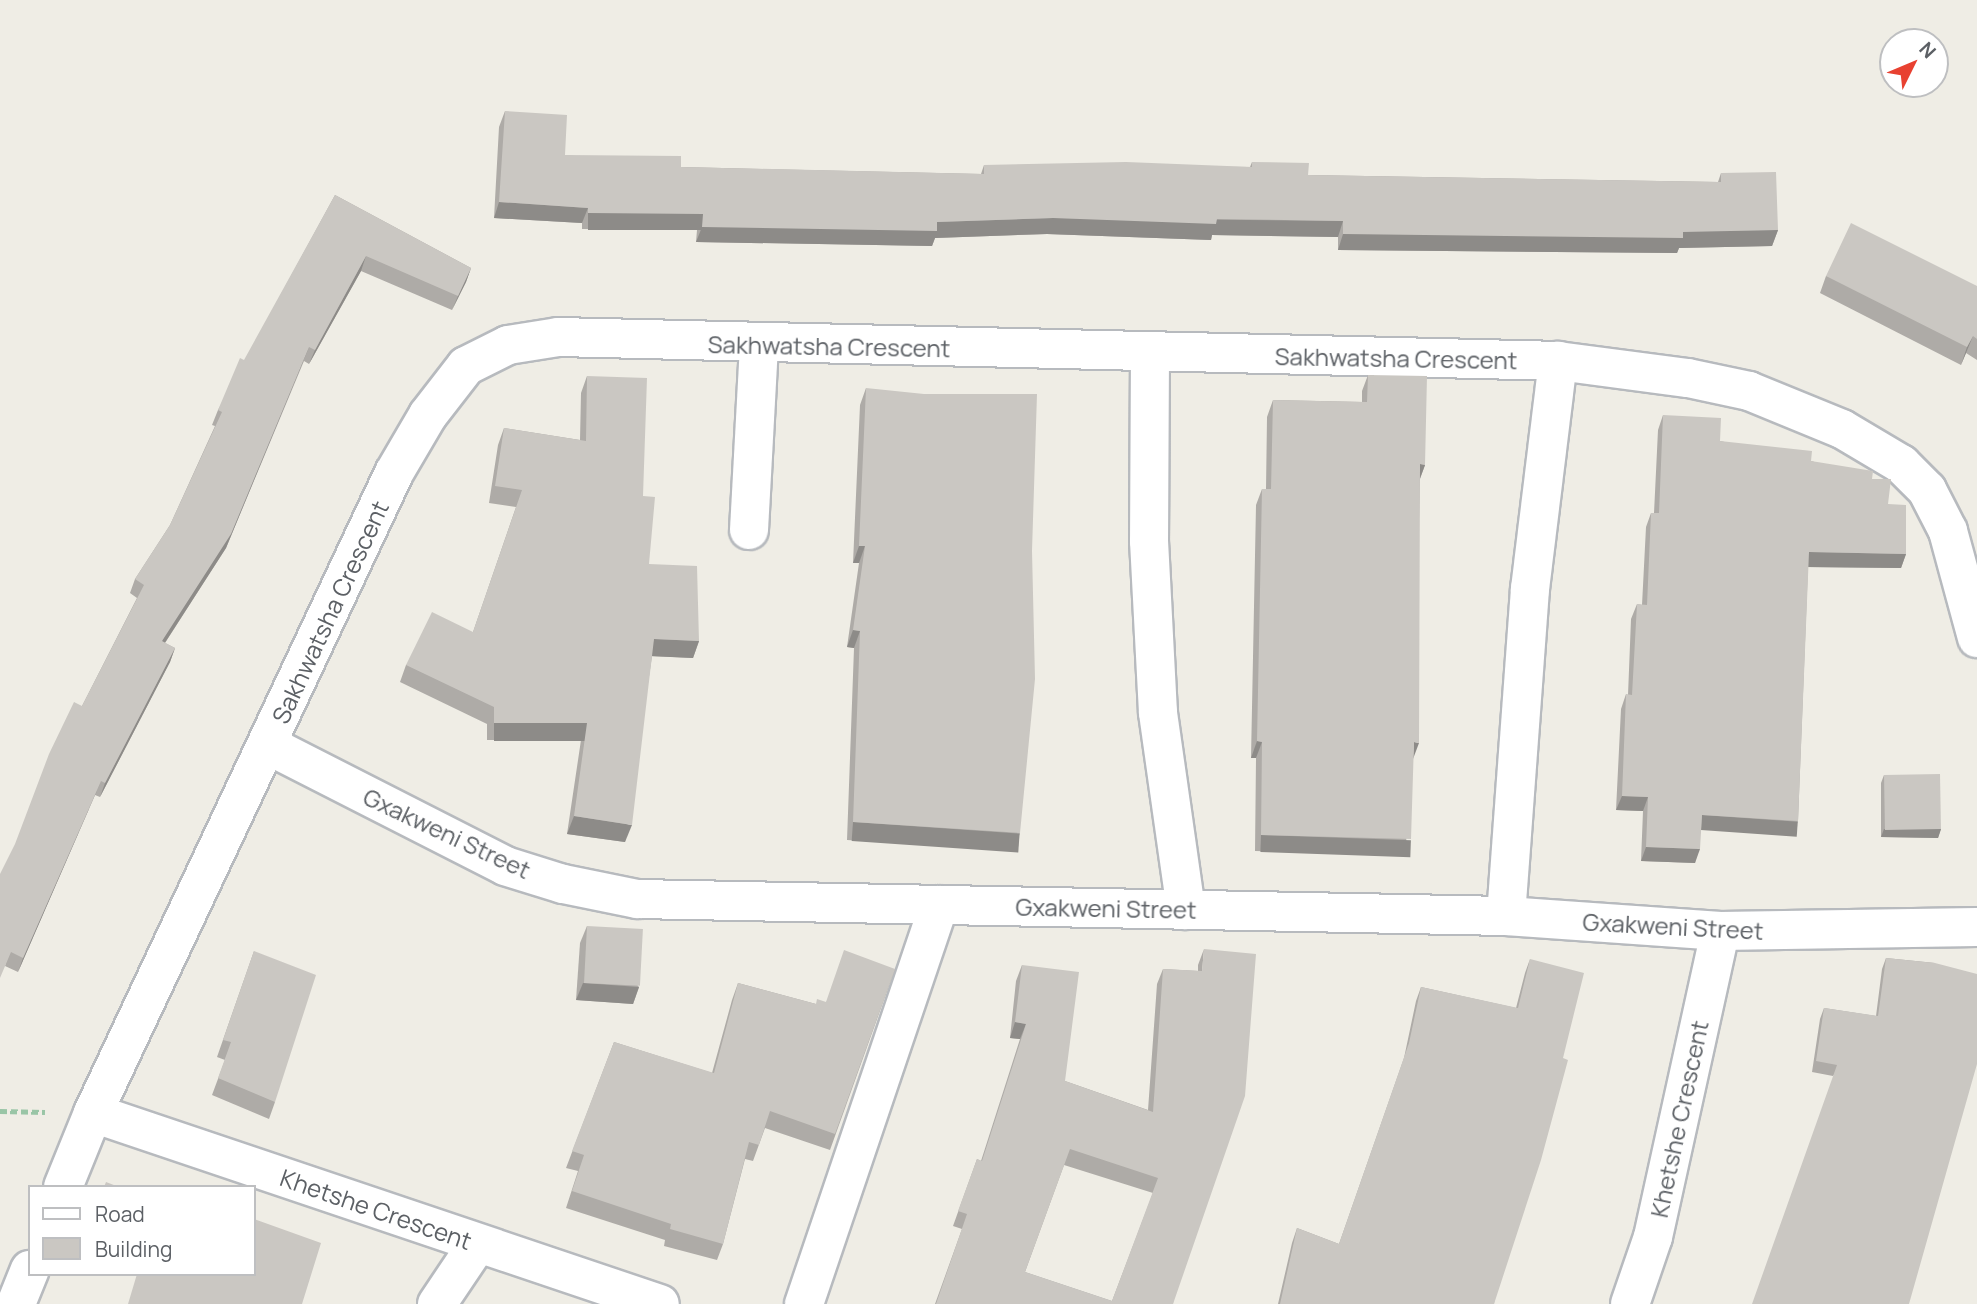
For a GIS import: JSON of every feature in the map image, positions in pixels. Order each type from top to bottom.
[{"type":"street","name":"Sakhwatsha Crescent","points":[[64,1185],[93,1113],[394,473],[428,415],[466,366],[508,345],[558,337],[759,345],[1558,361],[1749,391],[1842,429],[1901,464],[1927,490],[1948,531],[1977,638]]},
{"type":"street","points":[[749,530],[759,345]]},
{"type":"street","points":[[1150,353],[1149,541],[1158,713],[1186,910]]},
{"type":"street","points":[[1506,916],[1530,589],[1558,361]]},
{"type":"street","name":"Gxakweni Street","points":[[268,745],[505,866],[563,884],[637,899],[1506,916],[1720,931],[1977,927]]},
{"type":"street","points":[[804,1304],[939,905]]},
{"type":"street","name":"Khetshe Crescent","points":[[1630,1304],[1653,1237],[1720,931]]},
{"type":"street","name":"Khetshe Crescent","points":[[93,1113],[660,1304]]},
{"type":"street","points":[[437,1304],[478,1243]]},
{"type":"street","points":[[16,1304],[28,1275]]},
{"type":"building","points":[[505,111],[567,115],[565,155],[681,156],[681,167],[984,174],[984,165],[1126,162],[1252,167],[1252,162],[1309,163],[1308,175],[1721,182],[1721,173],[1776,172],[1778,230],[1683,232],[1683,238],[1343,234],[1343,221],[1217,219],[1216,224],[1053,218],[937,222],[937,231],[702,227],[703,214],[588,213],[588,208],[499,202]]},
{"type":"building","points":[[335,195],[471,268],[458,296],[366,256],[315,350],[309,347],[231,534],[162,641],[175,648],[105,783],[101,781],[23,958],[11,952],[0,978],[0,874],[15,844],[49,754],[74,702],[82,706],[144,585],[135,579],[170,525],[222,412],[218,410],[240,358],[244,360]]},
{"type":"building","points":[[1851,223],[1977,286],[1977,339],[1973,336],[1967,347],[1826,276]]},
{"type":"building","points":[[1368,375],[1427,376],[1425,465],[1420,464],[1419,743],[1414,742],[1411,839],[1261,835],[1262,742],[1257,741],[1262,489],[1271,489],[1273,400],[1367,402]]},
{"type":"building","points":[[587,376],[647,378],[643,496],[655,497],[649,564],[697,566],[699,641],[654,639],[632,825],[574,816],[587,723],[494,723],[494,707],[406,665],[432,612],[473,632],[522,490],[495,486],[504,428],[586,441]]},
{"type":"building","points":[[866,388],[924,394],[1037,394],[1032,551],[1035,679],[1020,833],[853,822],[860,631],[853,630],[865,546],[859,546]]},
{"type":"building","points":[[1663,415],[1721,418],[1720,441],[1812,451],[1811,461],[1873,471],[1872,479],[1891,479],[1888,504],[1906,505],[1906,554],[1809,552],[1798,821],[1702,815],[1700,849],[1646,847],[1648,797],[1622,796],[1626,694],[1632,695],[1637,604],[1647,605],[1651,513],[1659,513]]},
{"type":"building","points":[[1940,774],[1941,829],[1885,830],[1884,775]]},
{"type":"building","points":[[587,926],[643,929],[640,986],[584,983]]},
{"type":"building","points":[[1204,949],[1256,954],[1245,1096],[1173,1304],[936,1304],[967,1214],[958,1211],[977,1159],[982,1161],[1026,1024],[1015,1022],[1022,965],[1079,972],[1065,1081],[1153,1112],[1163,969],[1202,971]],"holes":[[[1070,1149],[1158,1178],[1112,1301],[1025,1272]]]},
{"type":"building","points":[[844,950],[895,969],[835,1134],[770,1111],[759,1145],[749,1142],[723,1244],[670,1229],[671,1224],[572,1191],[584,1155],[572,1151],[614,1042],[714,1073],[738,983],[816,1004],[817,999],[826,1002]]},
{"type":"building","points":[[254,951],[316,975],[275,1102],[218,1078],[231,1042],[223,1040]]},
{"type":"building","points":[[1886,958],[1935,963],[1977,974],[1977,1064],[1909,1304],[1752,1304],[1837,1065],[1816,1061],[1824,1008],[1878,1016]]},
{"type":"building","points":[[1530,959],[1584,973],[1563,1058],[1568,1060],[1541,1160],[1494,1304],[1280,1304],[1297,1228],[1339,1244],[1409,1043],[1421,987],[1518,1008]]},
{"type":"building","points":[[256,1220],[321,1243],[302,1304],[128,1304],[136,1276],[256,1276]]}]
